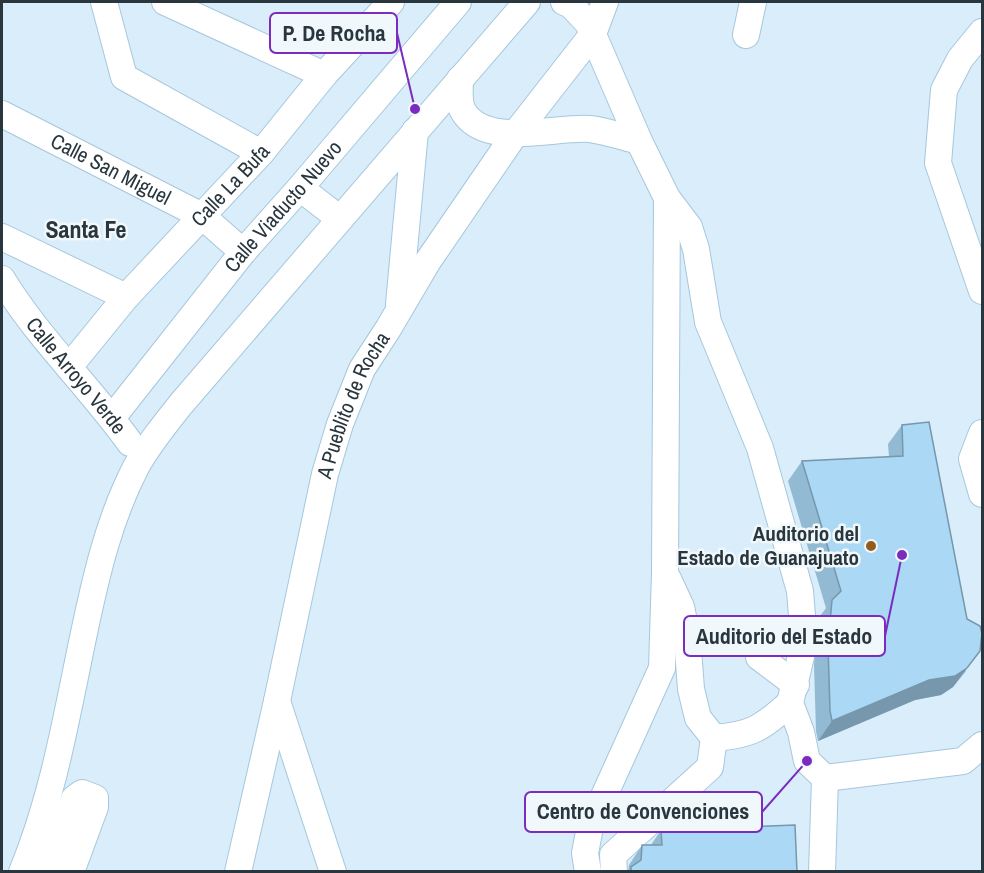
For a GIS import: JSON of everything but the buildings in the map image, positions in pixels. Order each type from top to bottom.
[{"type":"street","points":[[104,2],[124,77],[261,153]]},
{"type":"street","points":[[165,2],[324,75]]},
{"type":"street","name":"Calle La Bufa","points":[[69,367],[126,297],[261,153],[324,75],[391,2]]},
{"type":"street","name":"Calle Viaducto Nuevo","points":[[112,418],[243,252],[458,2]]},
{"type":"street","points":[[564,2],[588,23],[639,141],[667,198],[689,227],[696,249],[708,322],[760,448],[800,591],[803,628],[801,656],[793,694],[807,761],[825,778],[822,872]]},
{"type":"street","name":"A Pueblito de Rocha","points":[[238,872],[328,464],[362,369],[428,261],[515,134],[593,34],[605,2]]},
{"type":"street","points":[[746,35],[753,2]]},
{"type":"street","points":[[22,872],[41,821],[54,775],[104,544],[136,466],[181,404],[527,4]]},
{"type":"street","points":[[982,32],[960,59],[944,90],[938,163],[982,291]]},
{"type":"street","points":[[460,79],[463,110],[487,129],[515,134],[589,129],[639,141]]},
{"type":"street","name":"Calle San Miguel","points":[[2,114],[202,216],[243,252]]},
{"type":"street","points":[[398,312],[416,131]]},
{"type":"street","points":[[300,188],[340,219]]},
{"type":"street","points":[[588,872],[585,853],[590,827],[662,668],[665,573],[667,198]]},
{"type":"street","points":[[2,237],[126,297]]},
{"type":"street","name":"Calle Arroyo Verde","points":[[2,279],[22,312],[130,442]]},
{"type":"street","points":[[982,433],[972,459],[982,494]]},
{"type":"street","points":[[614,872],[613,855],[710,767],[714,738],[698,718],[691,689],[687,636],[681,607],[665,573]]},
{"type":"street","points":[[759,657],[793,694]]},
{"type":"street","points":[[714,738],[751,732],[775,716],[793,694]]},
{"type":"street","points":[[277,701],[333,872]]},
{"type":"street","points":[[825,778],[963,761],[982,746]]},
{"type":"street","points":[[45,872],[74,799],[82,793],[95,798],[95,807],[71,872]]},
{"type":"place","name":"P. De Rocha","points":[[415,109]]},
{"type":"place","name":"Auditorio del Estado de Guanajuato","points":[[871,546]]},
{"type":"place","name":"Auditorio del Estado","points":[[902,555]]},
{"type":"place","name":"Centro de Convenciones","points":[[807,761]]},
{"type":"district","name":"Santa Fe","points":[[86,230]]}]
